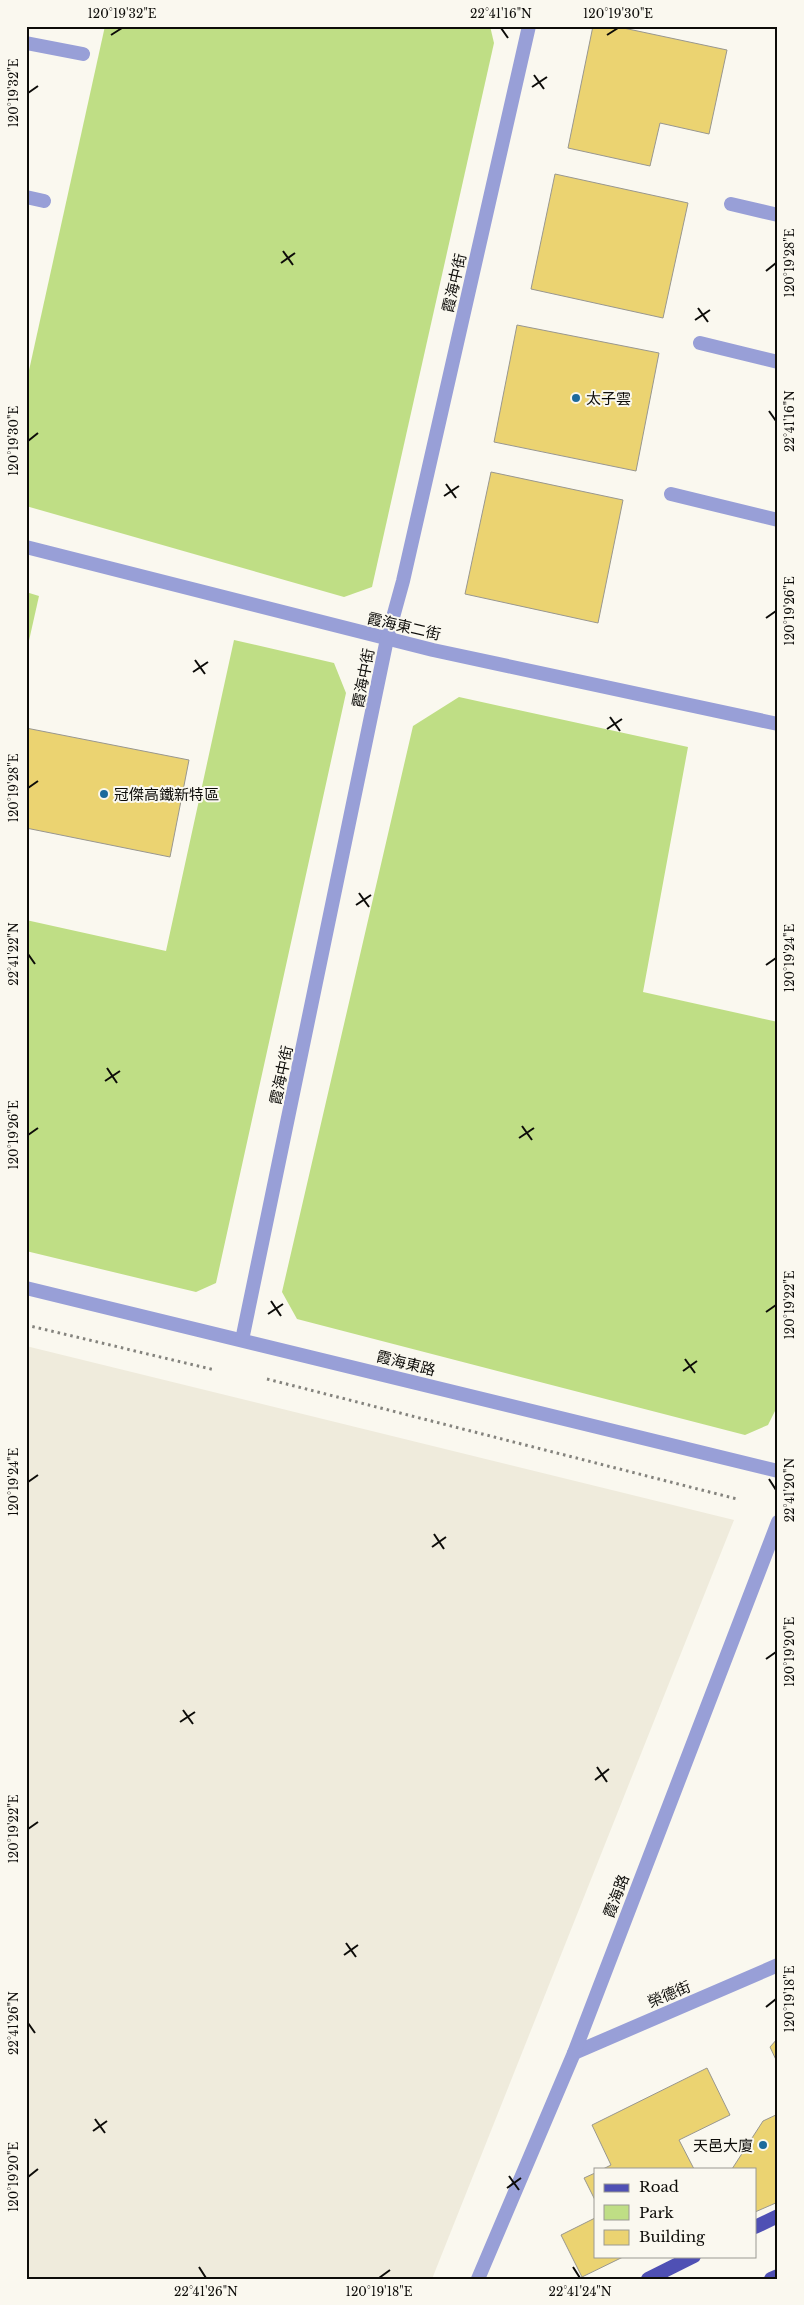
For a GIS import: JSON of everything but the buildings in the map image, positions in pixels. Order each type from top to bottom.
[{"type":"main road","points":[[756,2226],[778,2216]]},
{"type":"main road","points":[[648,2279],[690,2258]]},
{"type":"main road","points":[[771,2279],[778,2276]]},
{"type":"street","name":"霞海中街","points":[[242,1340],[387,639],[403,580],[529,26]]},
{"type":"street","points":[[26,43],[83,54]]},
{"type":"street","points":[[26,197],[44,201]]},
{"type":"street","points":[[731,204],[778,215]]},
{"type":"street","points":[[700,343],[778,362]]},
{"type":"street","points":[[671,494],[778,520]]},
{"type":"street","name":"霞海東二街","points":[[26,547],[387,639],[778,724]]},
{"type":"street","name":"霞海東路","points":[[26,1288],[778,1471]]},
{"type":"street","name":"霞海路","points":[[478,2279],[574,2053],[778,1522]]},
{"type":"street","name":"榮德街","points":[[574,2053],[778,1965]]},
{"type":"path","points":[[26,1325],[215,1370]]},
{"type":"path","points":[[267,1379],[737,1499]]},
{"type":"shaded area","points":[[26,1346],[734,1520],[432,2279],[26,2279]]},
{"type":"green space","points":[[105,26],[490,26],[494,43],[372,587],[344,597],[26,506],[26,384]]},
{"type":"green space","points":[[26,592],[39,596],[26,654]]},
{"type":"green space","points":[[234,640],[334,663],[346,693],[216,1283],[196,1292],[26,1251],[26,920],[166,951]]},
{"type":"green space","points":[[459,697],[688,747],[643,992],[778,1022],[778,1405],[768,1425],[745,1435],[297,1319],[282,1292],[413,726]]},
{"type":"place","name":"太子雲","points":[[576,398]]},
{"type":"place","name":"冠傑高鐵新特區","points":[[104,794]]},
{"type":"place","name":"天邑大廈","points":[[763,2145]]}]
